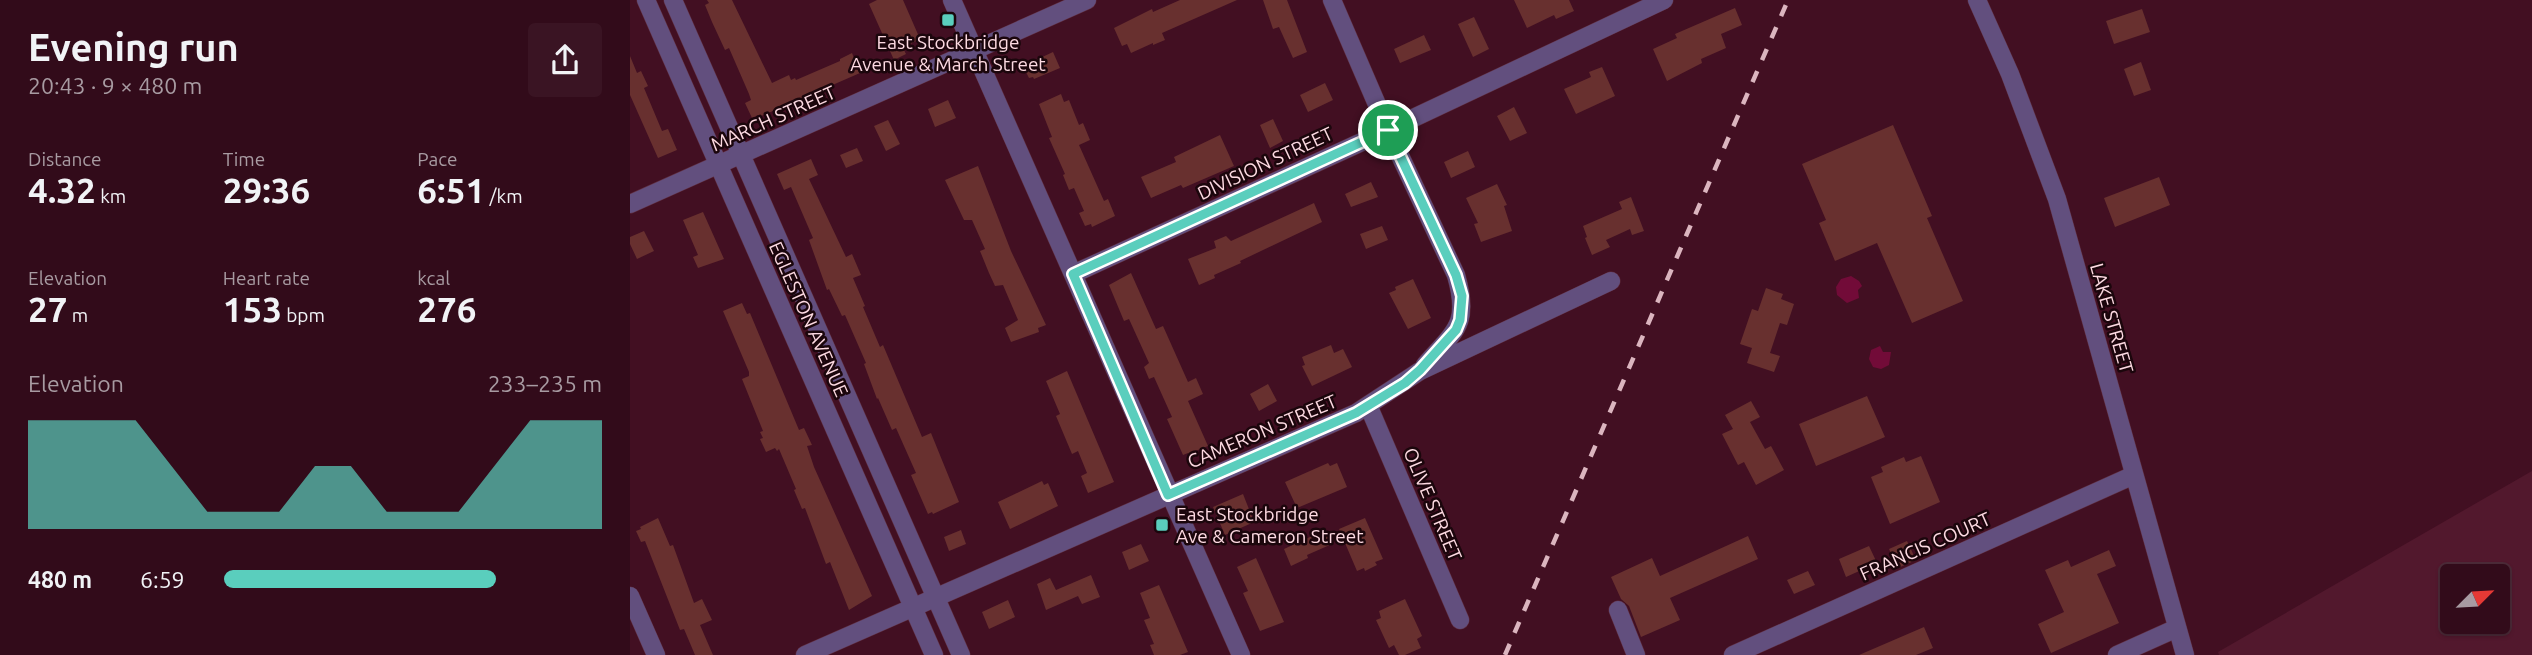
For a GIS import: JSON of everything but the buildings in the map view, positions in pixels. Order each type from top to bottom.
[{"type":"street","name":"EGLESTON AVENUE","points":[[646,0],[934,655]]},
{"type":"street","name":"EGLESTON AVENUE","points":[[673,0],[961,655]]},
{"type":"street","points":[[952,0],[1168,495],[1241,655]]},
{"type":"street","name":"MARCH STREET","points":[[630,204],[1087,0]]},
{"type":"street","points":[[1332,0],[1388,130],[1456,275],[1462,296],[1462,311],[1456,330],[1420,370]]},
{"type":"street","name":"DIVISION STREET","points":[[1073,274],[1664,0]]},
{"type":"street","name":"LAKE STREET","points":[[1977,0],[2036,140],[2057,200],[2185,655]]},
{"type":"street","name":"CAMERON STREET","points":[[805,655],[1356,413],[1420,370],[1611,281]]},
{"type":"street","points":[[815,385],[838,375]]},
{"type":"street","name":"OLIVE STREET","points":[[1368,405],[1460,620]]},
{"type":"street","name":"FRANCIS COURT","points":[[1733,655],[2134,475]]},
{"type":"street","points":[[630,596],[656,655]]},
{"type":"street","points":[[1618,610],[1636,655]]},
{"type":"street","points":[[2118,655],[2177,628]]},
{"type":"shaded area","points":[[1851,276],[1862,286],[1858,290],[1859,298],[1847,303],[1837,295],[1836,287],[1841,279]]},
{"type":"shaded area","points":[[1880,346],[1883,352],[1891,352],[1889,365],[1881,369],[1873,367],[1869,359],[1871,350]]},
{"type":"shaded area","points":[[2532,471],[2532,655],[2219,655],[2218,652]]},
{"type":"railway","points":[[1505,655],[1788,0]]},
{"type":"place","name":"East Stockbridge Avenue & March Street","points":[[948,20]]},
{"type":"place","name":"East Stockbridge Ave & Cameron Street","points":[[1162,525]]},
{"type":"route","points":[[1388,130],[1456,275],[1462,296],[1462,311],[1456,330],[1405,383],[1356,413],[1168,495],[1073,274],[1388,130]]}]
